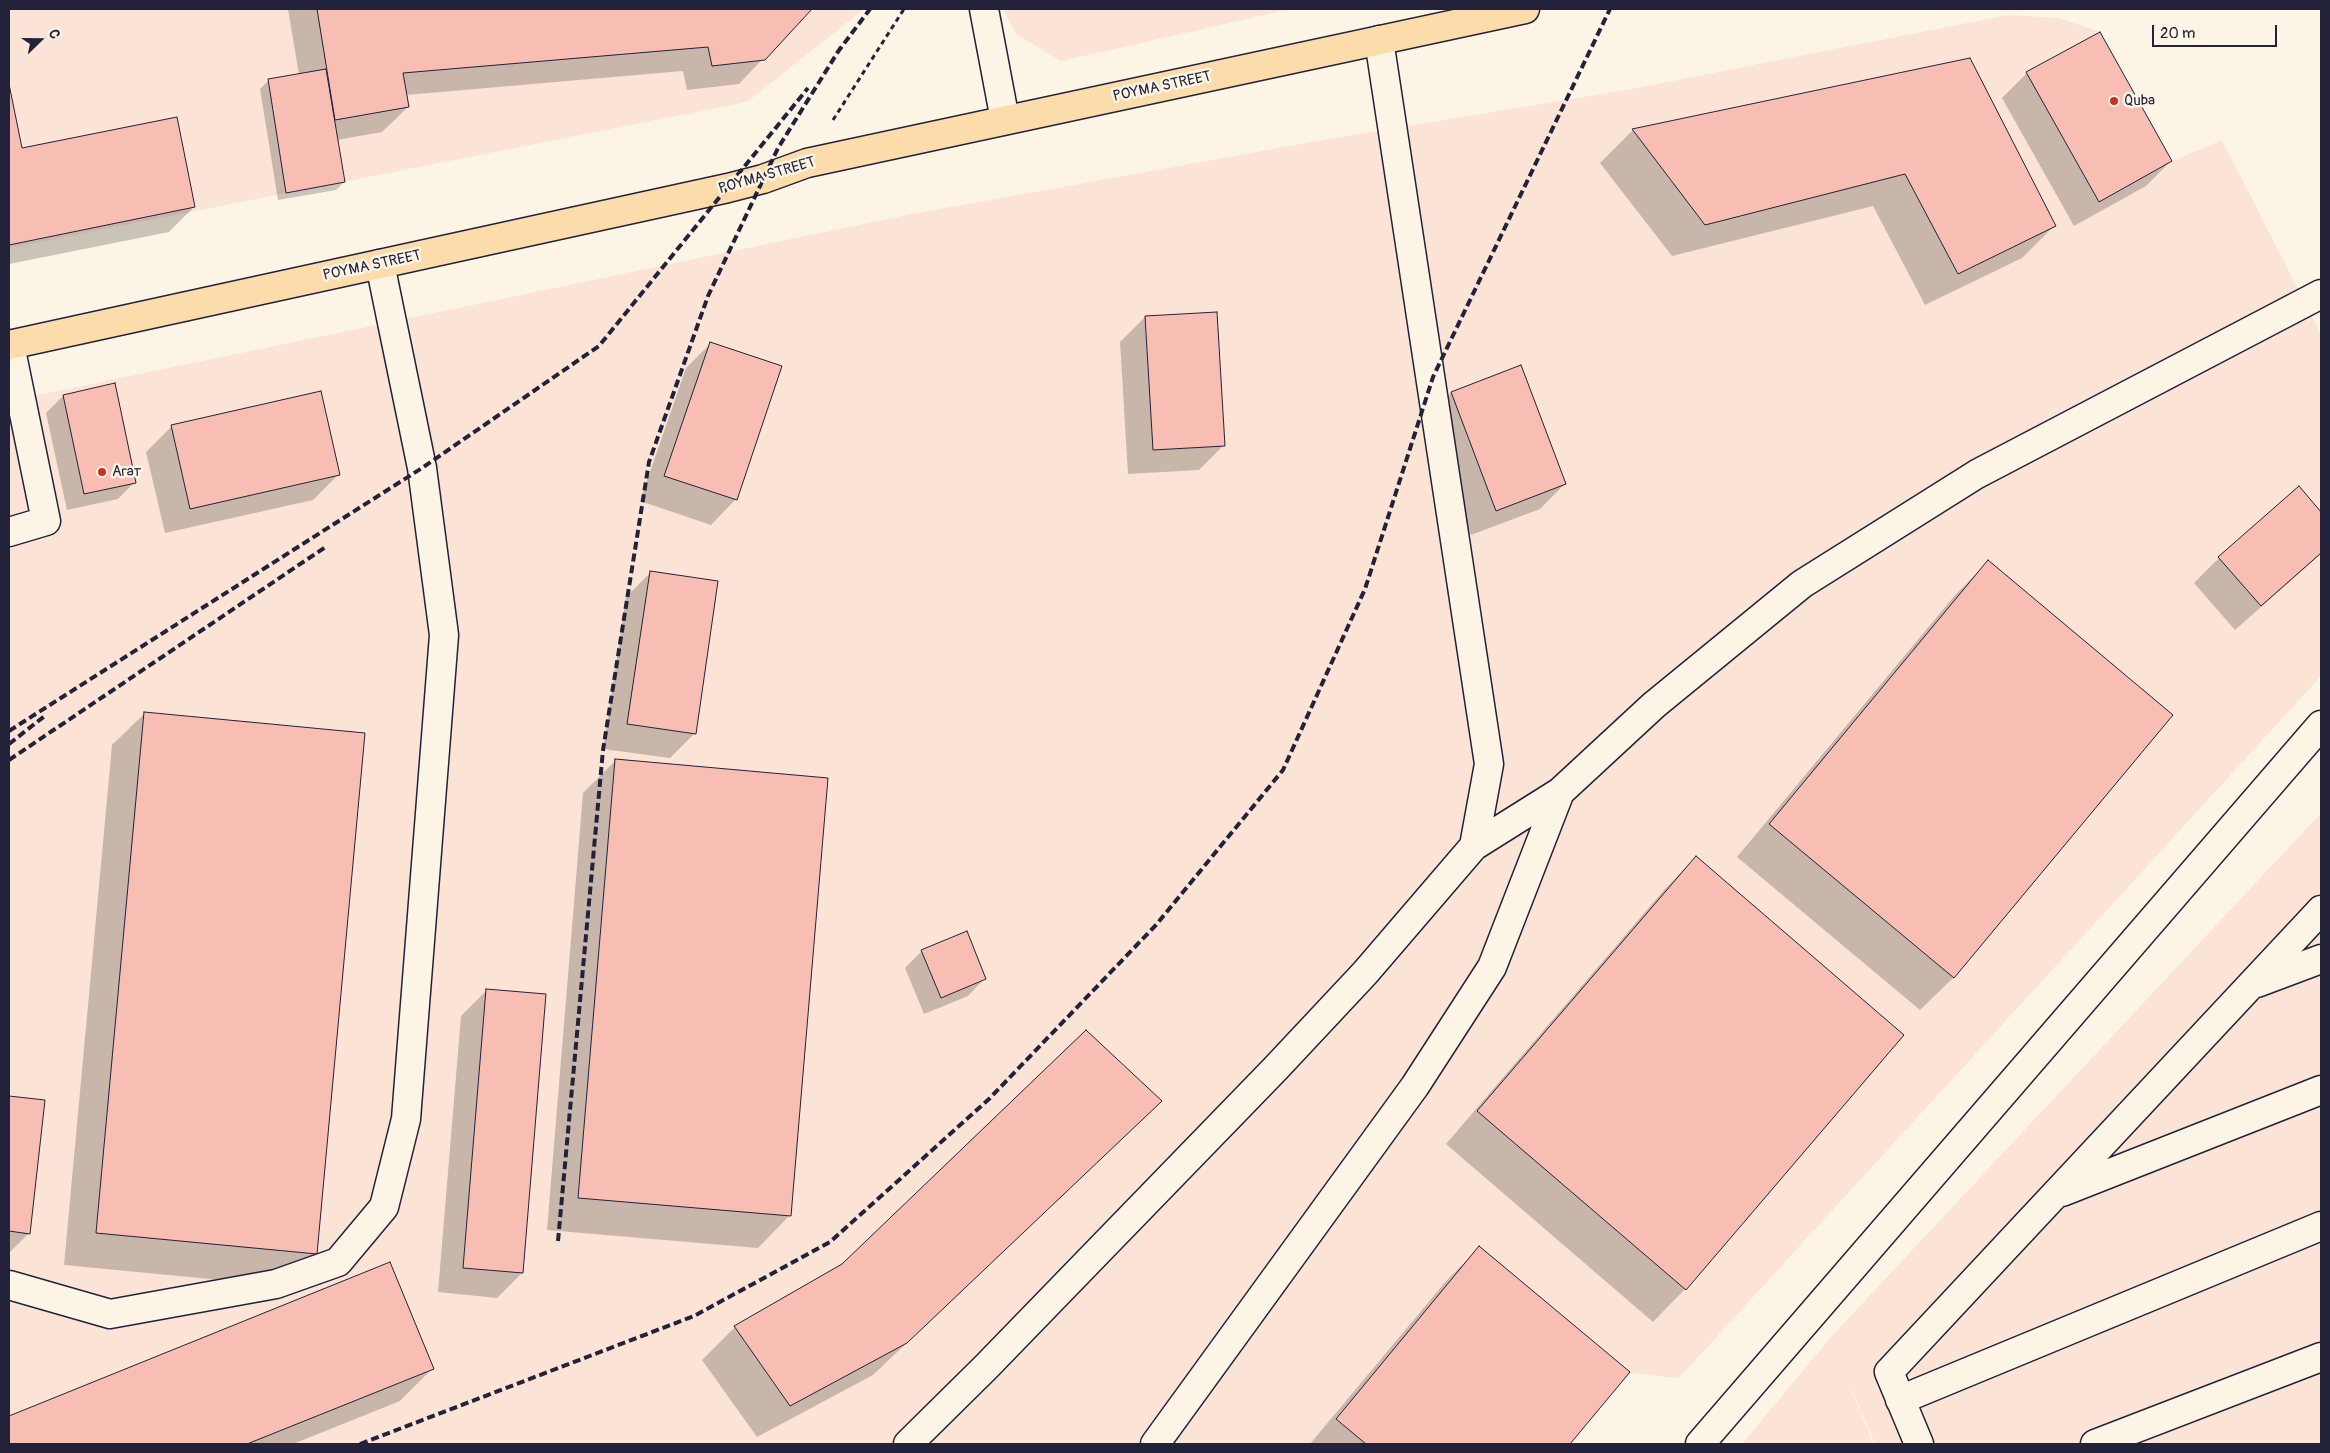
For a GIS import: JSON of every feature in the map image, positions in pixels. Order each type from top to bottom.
[{"type":"main road","name":"POYMA STREET","points":[[9,345],[728,188],[763,179],[806,163],[1525,9]]},
{"type":"street","points":[[984,9],[1005,120]]},
{"type":"street","points":[[1379,40],[1489,764],[1474,846]]},
{"type":"street","points":[[9,1285],[110,1314],[276,1284],[338,1262],[384,1207],[406,1119],[444,635],[422,468],[380,264]]},
{"type":"street","points":[[908,1444],[993,1360],[1276,1068],[1364,973],[1474,846],[1560,792],[1654,705],[1802,584],[1977,474],[2321,294]]},
{"type":"street","points":[[9,345],[46,521],[9,532]]},
{"type":"street","points":[[1700,1444],[2321,725]]},
{"type":"street","points":[[1155,1444],[1415,1086],[1492,967],[1560,792]]},
{"type":"street","points":[[1919,1444],[1889,1372],[2321,910]]},
{"type":"street","points":[[2251,985],[2321,959]]},
{"type":"street","points":[[2055,1195],[2321,1090]]},
{"type":"street","points":[[1900,1400],[2321,1226]]},
{"type":"street","points":[[2095,1444],[2321,1357]]},
{"type":"path","points":[[806,163],[904,9]]},
{"type":"shaded area","points":[[9,9],[864,9],[747,102],[9,248]]},
{"type":"shaded area","points":[[1003,9],[1291,9],[1061,61],[1016,34]]},
{"type":"shaded area","points":[[2008,15],[2059,18],[2100,32],[2172,161],[2222,140],[2321,334],[2321,676],[1679,1378],[1630,1373],[1565,1444],[9,1444],[9,401],[912,214],[1318,141],[1632,89]]},
{"type":"shaded area","points":[[2321,813],[2321,1444],[1875,1444],[1846,1376],[1873,1444],[1742,1444],[1830,1338]]},
{"type":"building","points":[[317,9],[812,9],[765,60],[712,66],[708,47],[403,73],[409,107],[335,120]]},
{"type":"building","points":[[2100,32],[2172,161],[2099,202],[2026,72]]},
{"type":"building","points":[[1970,58],[2056,226],[1958,274],[1905,174],[1705,225],[1632,129]]},
{"type":"building","points":[[326,69],[345,182],[286,193],[268,79]]},
{"type":"building","points":[[9,84],[22,148],[177,117],[195,207],[9,245]]},
{"type":"building","points":[[1217,312],[1225,446],[1153,450],[1145,316]]},
{"type":"building","points":[[710,342],[782,366],[737,500],[664,476]]},
{"type":"building","points":[[1521,365],[1566,484],[1496,511],[1451,392]]},
{"type":"building","points":[[115,383],[136,483],[84,494],[63,395]]},
{"type":"building","points":[[321,391],[340,475],[190,509],[171,425]]},
{"type":"building","points":[[2299,486],[2321,512],[2321,553],[2261,606],[2218,557]]},
{"type":"building","points":[[1988,560],[2173,715],[1954,978],[1769,824]]},
{"type":"building","points":[[650,571],[718,581],[696,734],[627,724]]},
{"type":"building","points":[[144,712],[365,733],[317,1254],[96,1233]]},
{"type":"building","points":[[615,759],[828,778],[791,1216],[578,1198]]},
{"type":"building","points":[[1696,856],[1904,1035],[1686,1290],[1477,1111]]},
{"type":"building","points":[[967,931],[986,979],[941,998],[921,950]]},
{"type":"building","points":[[486,989],[546,994],[523,1273],[463,1268]]},
{"type":"building","points":[[1086,1030],[1162,1101],[907,1343],[790,1406],[734,1326],[842,1264]]},
{"type":"building","points":[[9,1096],[45,1100],[30,1234],[9,1231]]},
{"type":"building","points":[[1479,1246],[1630,1372],[1570,1444],[1366,1444],[1336,1419]]},
{"type":"building","points":[[390,1262],[434,1369],[247,1444],[9,1444],[9,1416]]},
{"type":"railway","points":[[837,53],[870,9]]},
{"type":"railway","points":[[360,1444],[694,1316],[830,1242],[989,1099],[1156,925],[1283,770],[1365,589],[1433,377],[1610,9]]},
{"type":"railway","points":[[558,1241],[603,750],[649,462],[708,296],[778,148],[841,47]]},
{"type":"railway","points":[[9,731],[422,468],[599,346],[808,88]]},
{"type":"railway","points":[[9,760],[327,546]]},
{"type":"railway","points":[[9,744],[46,715]]},
{"type":"place","name":"Quba","points":[[2114,101]]},
{"type":"place","name":"Агат","points":[[102,472]]}]
